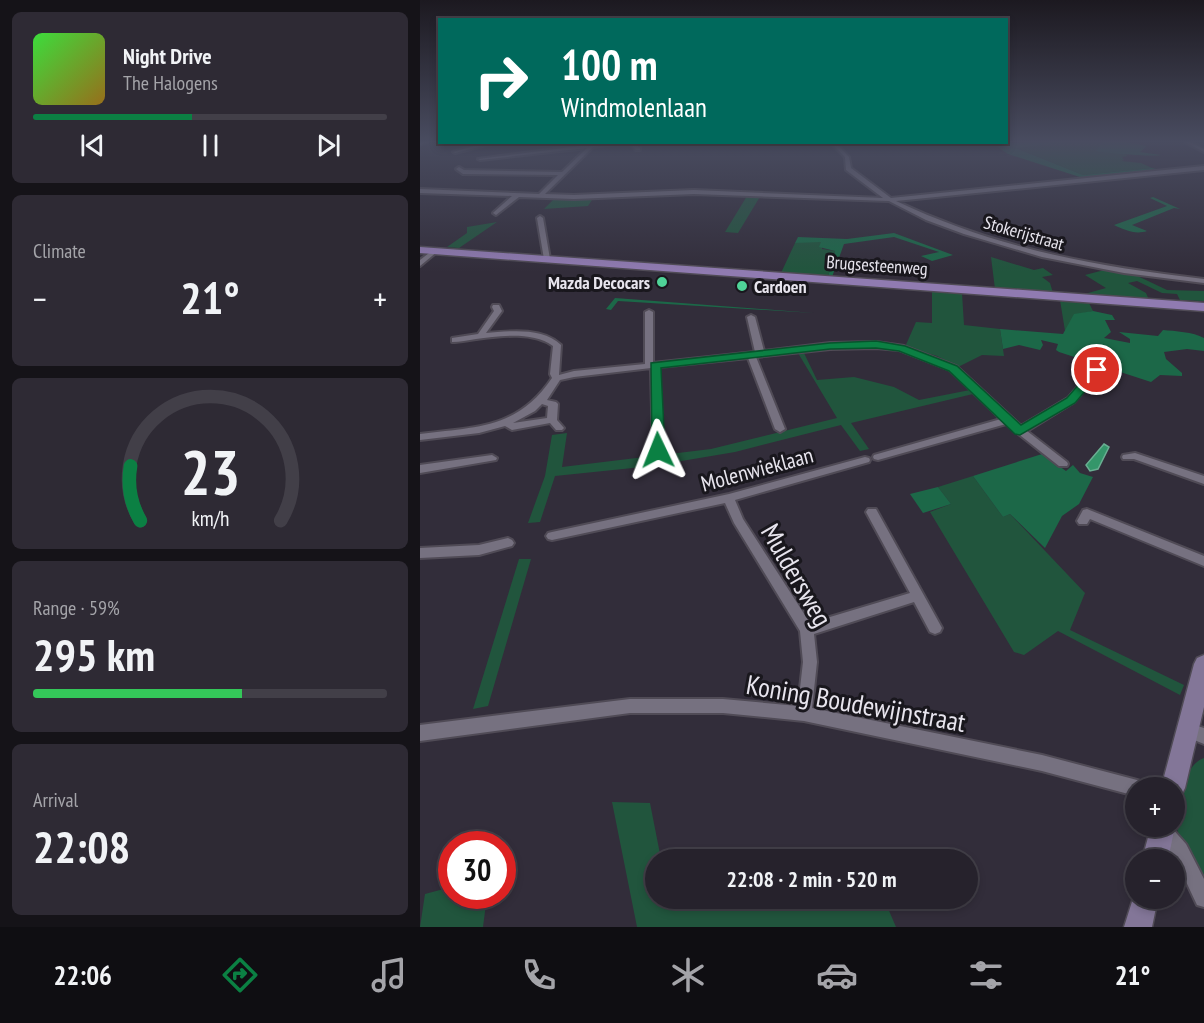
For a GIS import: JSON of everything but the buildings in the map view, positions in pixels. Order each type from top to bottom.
[{"type":"main road","name":"Brugsesteenweg","points":[[420,250],[1204,307]]},
{"type":"main road","points":[[1178,777],[1196,733],[1204,664]]},
{"type":"main road","points":[[1138,927],[1142,909]]},
{"type":"street","points":[[541,195],[551,185]]},
{"type":"street","name":"Stokerijstraat","points":[[870,185],[889,200],[944,225],[1030,254],[1204,281]]},
{"type":"street","points":[[420,191],[588,197],[694,192],[889,200],[1034,185]]},
{"type":"street","points":[[496,213],[517,195]]},
{"type":"street","points":[[540,218],[547,259]]},
{"type":"street","points":[[420,264],[435,251]]},
{"type":"street","points":[[481,335],[498,311],[496,307]]},
{"type":"street","points":[[649,312],[658,450]]},
{"type":"street","points":[[751,317],[756,353],[780,429]]},
{"type":"street","points":[[455,340],[481,335],[535,336],[554,341],[557,345],[554,374],[557,378]]},
{"type":"street","points":[[557,378],[574,374],[756,353],[861,344],[902,348],[953,368],[1020,431],[1063,464]]},
{"type":"street","points":[[1020,431],[1071,400],[1097,370]]},
{"type":"street","points":[[420,437],[507,424],[541,401],[553,387],[557,378]]},
{"type":"street","points":[[507,424],[512,427],[556,424],[553,404],[541,401]]},
{"type":"street","points":[[878,457],[1008,420]]},
{"type":"street","points":[[1127,457],[1136,456],[1204,480]]},
{"type":"street","points":[[420,469],[492,458]]},
{"type":"street","name":"Molenwieklaan","points":[[552,536],[729,498],[865,460]]},
{"type":"street","name":"Muldersweg","points":[[729,498],[738,520],[807,630],[811,649],[811,675],[804,714]]},
{"type":"street","points":[[872,512],[935,628]]},
{"type":"street","points":[[1083,521],[1087,513],[1204,561]]},
{"type":"street","points":[[420,553],[478,550],[508,543]]},
{"type":"street","points":[[807,630],[918,596]]},
{"type":"street","name":"Koning Boudewijnstraat","points":[[420,733],[630,706],[723,706],[804,714],[1042,763],[1125,785]]},
{"type":"street","points":[[1169,837],[1180,850],[1204,898]]},
{"type":"shaded area","points":[[673,193],[761,195],[738,233],[725,232],[747,196],[686,194],[619,197]]},
{"type":"shaded area","points":[[556,197],[594,197],[588,206],[544,209]]},
{"type":"shaded area","points":[[1153,197],[1180,209],[1174,208],[1132,225],[1147,231],[1143,232],[1130,231],[1114,225],[1167,206],[1150,198]]},
{"type":"shaded area","points":[[497,222],[459,248],[447,247],[467,233],[467,227]]},
{"type":"shaded area","points":[[894,233],[953,255],[932,261],[921,256],[939,252],[894,237],[844,244],[832,277],[828,277],[835,251],[819,247],[821,242],[795,243],[798,237],[847,239]]},
{"type":"shaded area","points":[[814,240],[822,242],[822,249],[835,251],[828,277],[781,273],[795,243]]},
{"type":"shaded area","points":[[991,257],[1034,270],[1043,268],[1053,275],[1042,277],[1050,283],[1053,293],[995,289]]},
{"type":"shaded area","points":[[1108,269],[1127,271],[1167,290],[1204,291],[1204,301],[1180,300],[1177,294],[1162,293],[1137,281],[1128,283],[1146,293],[1149,300],[1081,295],[1106,288],[1085,275]]},
{"type":"shaded area","points":[[932,291],[962,293],[964,325],[1000,329],[1004,356],[982,355],[958,367],[937,356],[905,347],[916,322],[932,323]]},
{"type":"shaded area","points":[[615,298],[814,313],[618,301],[611,310],[606,309]]},
{"type":"shaded area","points":[[1060,300],[1089,303],[1093,311],[1084,313],[1065,331]]},
{"type":"shaded area","points":[[1093,311],[1112,315],[1115,320],[1105,320],[1111,332],[1104,338],[1130,343],[1130,339],[1119,332],[1158,336],[1163,330],[1178,331],[1204,338],[1204,351],[1187,349],[1164,352],[1166,359],[1182,373],[1182,376],[1160,375],[1151,382],[1059,352],[1056,350],[1058,344],[1041,340],[1043,345],[1040,350],[1019,345],[1003,349],[1000,329],[1063,334],[1074,314]]},
{"type":"shaded area","points":[[798,353],[804,353],[817,380],[854,377],[894,387],[919,400],[970,390],[973,394],[851,423],[869,449],[860,451],[841,425],[735,452],[652,466],[555,476],[540,522],[528,523],[545,476],[552,435],[567,433],[562,467],[711,449],[837,418]]},
{"type":"shaded area","points":[[1104,444],[1109,447],[1098,469],[1090,471],[1086,465]]},
{"type":"shaded area","points":[[1042,454],[1066,471],[1073,465],[1080,473],[1093,477],[1079,504],[1062,516],[1045,548],[1010,514],[1003,517],[973,476]]},
{"type":"shaded area","points":[[973,476],[1003,517],[1010,514],[1085,593],[1070,630],[1184,685],[1180,695],[1058,631],[1024,655],[1014,652],[930,512],[951,504],[938,487]]},
{"type":"shaded area","points":[[938,487],[951,504],[923,513],[910,494]]},
{"type":"shaded area","points":[[519,559],[531,559],[488,706],[473,709]]},
{"type":"shaded area","points":[[1204,758],[1204,879],[1180,837],[1185,837],[1185,780],[1197,762]]},
{"type":"shaded area","points":[[612,802],[650,803],[659,849],[645,849],[645,909],[888,909],[896,927],[637,927]]},
{"type":"shaded area","points":[[438,890],[438,909],[485,909],[483,927],[420,927],[425,894]]},
{"type":"place","name":"Mazda Decocars","points":[[662,282]]},
{"type":"place","name":"Cardoen","points":[[742,286]]},
{"type":"route","points":[[658,450],[655,365],[830,346],[861,344],[902,348],[953,368],[1020,431],[1071,400],[1082,391],[1097,370]]}]
